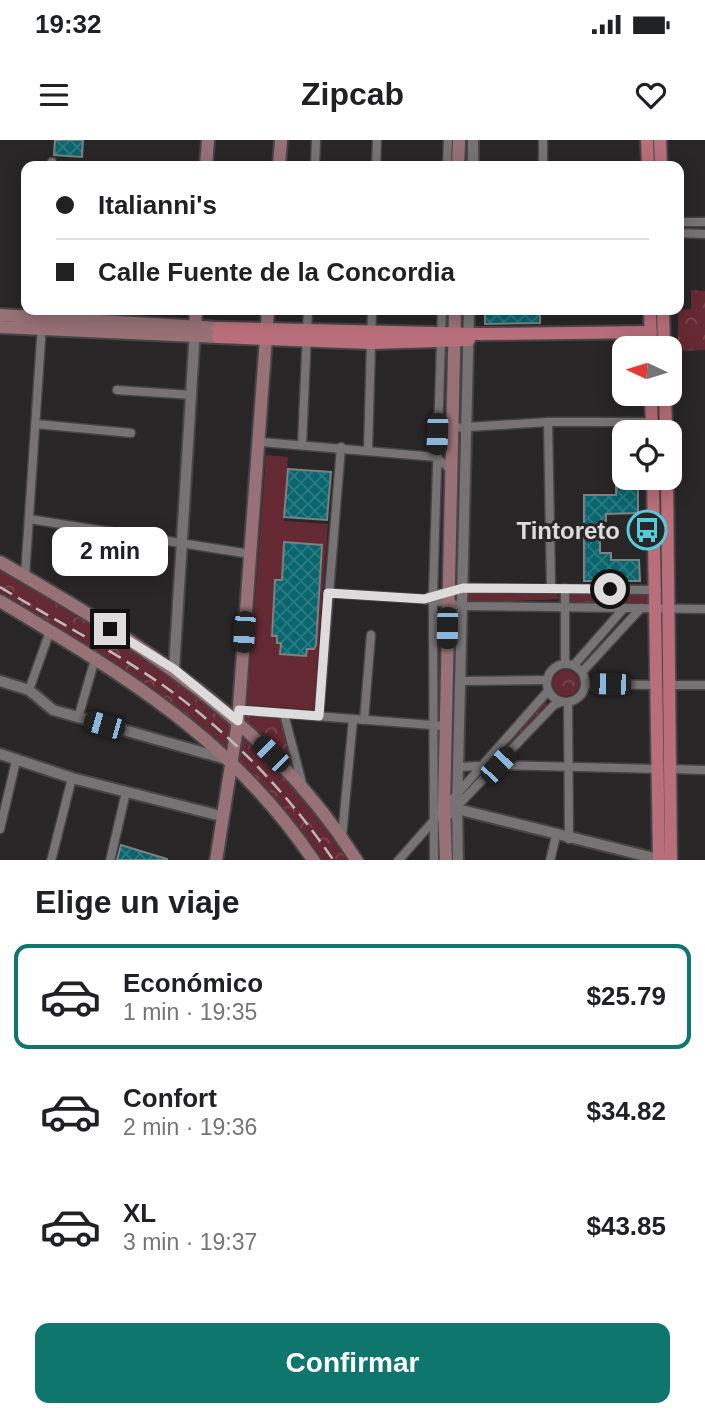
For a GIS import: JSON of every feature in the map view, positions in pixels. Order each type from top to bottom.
[{"type":"main road","points":[[206,161],[208,140]]},
{"type":"main road","points":[[279,161],[281,140]]},
{"type":"main road","points":[[458,161],[459,140]]},
{"type":"main road","points":[[647,140],[648,161]]},
{"type":"main road","points":[[660,140],[661,161]]},
{"type":"main road","points":[[0,315],[117,322],[195,332],[371,338],[657,331]]},
{"type":"main road","points":[[195,332],[196,315]]},
{"type":"main road","points":[[216,860],[239,715],[261,442],[268,315]]},
{"type":"main road","points":[[446,860],[448,812],[445,726],[455,605],[449,589],[453,428],[448,338],[454,315]]},
{"type":"main road","points":[[652,315],[659,336]]},
{"type":"main road","points":[[655,336],[662,315]]},
{"type":"main road","points":[[0,327],[42,319]]},
{"type":"main road","points":[[653,490],[655,590],[663,608]]},
{"type":"main road","points":[[664,860],[663,608],[669,590],[667,490]]},
{"type":"main road","points":[[0,562],[174,669],[239,715],[303,787],[357,860]]},
{"type":"main road","points":[[0,601],[95,659],[182,718],[232,761],[282,818],[314,860]]},
{"type":"street","points":[[315,161],[316,140]]},
{"type":"street","points":[[376,161],[377,140]]},
{"type":"street","points":[[447,161],[448,140]]},
{"type":"street","points":[[473,140],[473,161]]},
{"type":"street","points":[[543,140],[543,161]]},
{"type":"street","points":[[684,222],[705,222]]},
{"type":"street","points":[[684,233],[705,234]]},
{"type":"street","points":[[302,445],[308,315]]},
{"type":"street","points":[[368,449],[372,315]]},
{"type":"street","points":[[434,860],[433,599],[436,457],[448,338],[443,315]]},
{"type":"street","points":[[458,792],[460,681],[455,605],[463,588],[470,315]]},
{"type":"street","points":[[25,576],[42,319]]},
{"type":"street","points":[[174,669],[195,332]]},
{"type":"street","points":[[117,390],[192,395]]},
{"type":"street","points":[[548,422],[551,587]]},
{"type":"street","points":[[453,428],[548,422],[612,425]]},
{"type":"street","points":[[36,424],[131,433]]},
{"type":"street","points":[[261,442],[368,449],[436,457],[452,471]]},
{"type":"street","points":[[319,716],[341,447]]},
{"type":"street","points":[[29,519],[250,554]]},
{"type":"street","points":[[433,599],[449,589],[463,588],[669,590]]},
{"type":"street","points":[[565,588],[570,664]]},
{"type":"street","points":[[328,593],[433,599],[455,605],[705,610]]},
{"type":"street","points":[[458,860],[448,812],[458,792],[548,691],[547,680],[555,667],[570,664],[624,608]]},
{"type":"street","points":[[582,672],[641,608]]},
{"type":"street","points":[[29,690],[50,631]]},
{"type":"street","points":[[364,720],[371,635]]},
{"type":"street","points":[[78,718],[95,659]]},
{"type":"street","points":[[398,860],[498,765],[554,705],[580,697],[586,684],[582,672],[570,664]]},
{"type":"street","points":[[460,681],[547,680]]},
{"type":"street","points":[[0,681],[29,690],[46,707],[232,761]]},
{"type":"street","points":[[586,684],[705,685]]},
{"type":"street","points":[[548,691],[565,702]]},
{"type":"street","points":[[565,702],[570,766],[569,839]]},
{"type":"street","points":[[284,714],[303,787]]},
{"type":"street","points":[[239,715],[284,714],[445,726]]},
{"type":"street","points":[[342,837],[353,719]]},
{"type":"street","points":[[0,754],[72,778],[221,816]]},
{"type":"street","points":[[0,829],[16,761]]},
{"type":"street","points":[[459,767],[570,766],[705,771]]},
{"type":"street","points":[[51,860],[72,778]]},
{"type":"street","points":[[110,860],[126,792]]},
{"type":"street","points":[[448,812],[664,860]]},
{"type":"street","points":[[550,860],[556,836]]},
{"type":"green space","points":[[691,290],[705,291],[705,350],[682,351],[682,336],[678,336],[678,315],[684,315],[684,310],[691,309]]},
{"type":"green space","points":[[266,455],[288,457],[284,521],[328,524],[314,710],[247,705]]},
{"type":"green space","points":[[0,565],[175,674],[231,719],[228,753],[125,670],[0,594]]},
{"type":"green space","points":[[469,591],[556,593],[560,599],[468,603],[465,601]]},
{"type":"green space","points":[[570,593],[643,594],[649,596],[649,602],[639,605],[572,604],[567,602]]},
{"type":"green space","points":[[566,670],[575,674],[579,683],[575,692],[566,696],[557,692],[553,683],[557,674]]},
{"type":"green space","points":[[544,701],[548,706],[495,762],[489,761]]},
{"type":"green space","points":[[241,715],[281,719],[297,775],[241,721]]},
{"type":"green space","points":[[245,731],[356,860],[318,860],[238,764],[240,737]]},
{"type":"building","points":[[55,140],[83,140],[82,157],[54,155]]},
{"type":"building","points":[[485,315],[540,315],[540,323],[485,324]]},
{"type":"building","points":[[288,469],[331,472],[327,520],[284,517]]},
{"type":"building","points":[[616,490],[638,490],[638,513],[606,514],[606,521],[600,521],[600,553],[611,553],[611,560],[639,560],[640,581],[584,581],[584,495],[616,495]]},
{"type":"building","points":[[284,542],[322,545],[316,645],[314,649],[307,649],[306,656],[280,654],[281,643],[277,643],[277,636],[272,636],[275,580],[282,580]]},
{"type":"building","points":[[121,845],[167,859],[167,860],[117,860]]},
{"type":"railway","points":[[0,587],[124,660],[188,704],[235,744],[277,788],[333,860]]},
{"type":"place","name":"Tintoreto","points":[[647,530]]},
{"type":"route","points":[[110,629],[174,669],[238,721],[239,710],[319,716],[328,593],[424,599],[449,589],[463,588],[610,589]]}]
